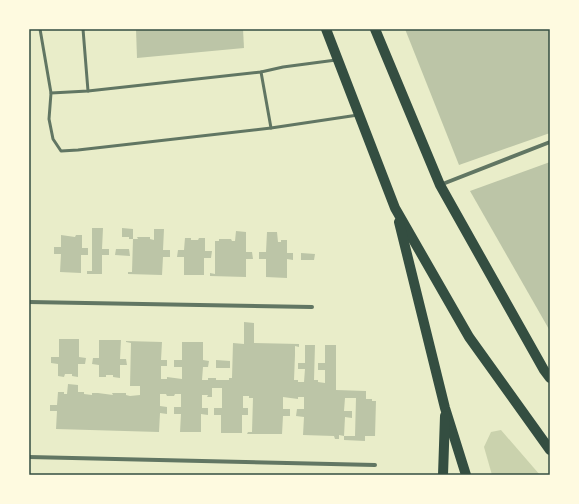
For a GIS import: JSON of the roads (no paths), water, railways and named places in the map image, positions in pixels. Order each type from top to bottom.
[{"type":"main road","points":[[326,29],[396,208],[469,337],[550,450]]},
{"type":"main road","points":[[375,29],[440,185],[547,369],[550,378]]},
{"type":"main road","points":[[396,208],[445,408],[466,475]]},
{"type":"main road","points":[[443,475],[445,408]]},
{"type":"street","points":[[440,185],[550,142]]},
{"type":"street","points":[[29,302],[312,307]]},
{"type":"street","points":[[29,457],[375,465]]},
{"type":"lane","points":[[40,29],[51,93],[49,119],[52,139],[61,151],[271,128],[359,115]]},
{"type":"lane","points":[[83,29],[88,91]]},
{"type":"lane","points":[[51,93],[88,91],[261,72],[283,67],[338,60]]},
{"type":"lane","points":[[261,72],[271,128]]}]
